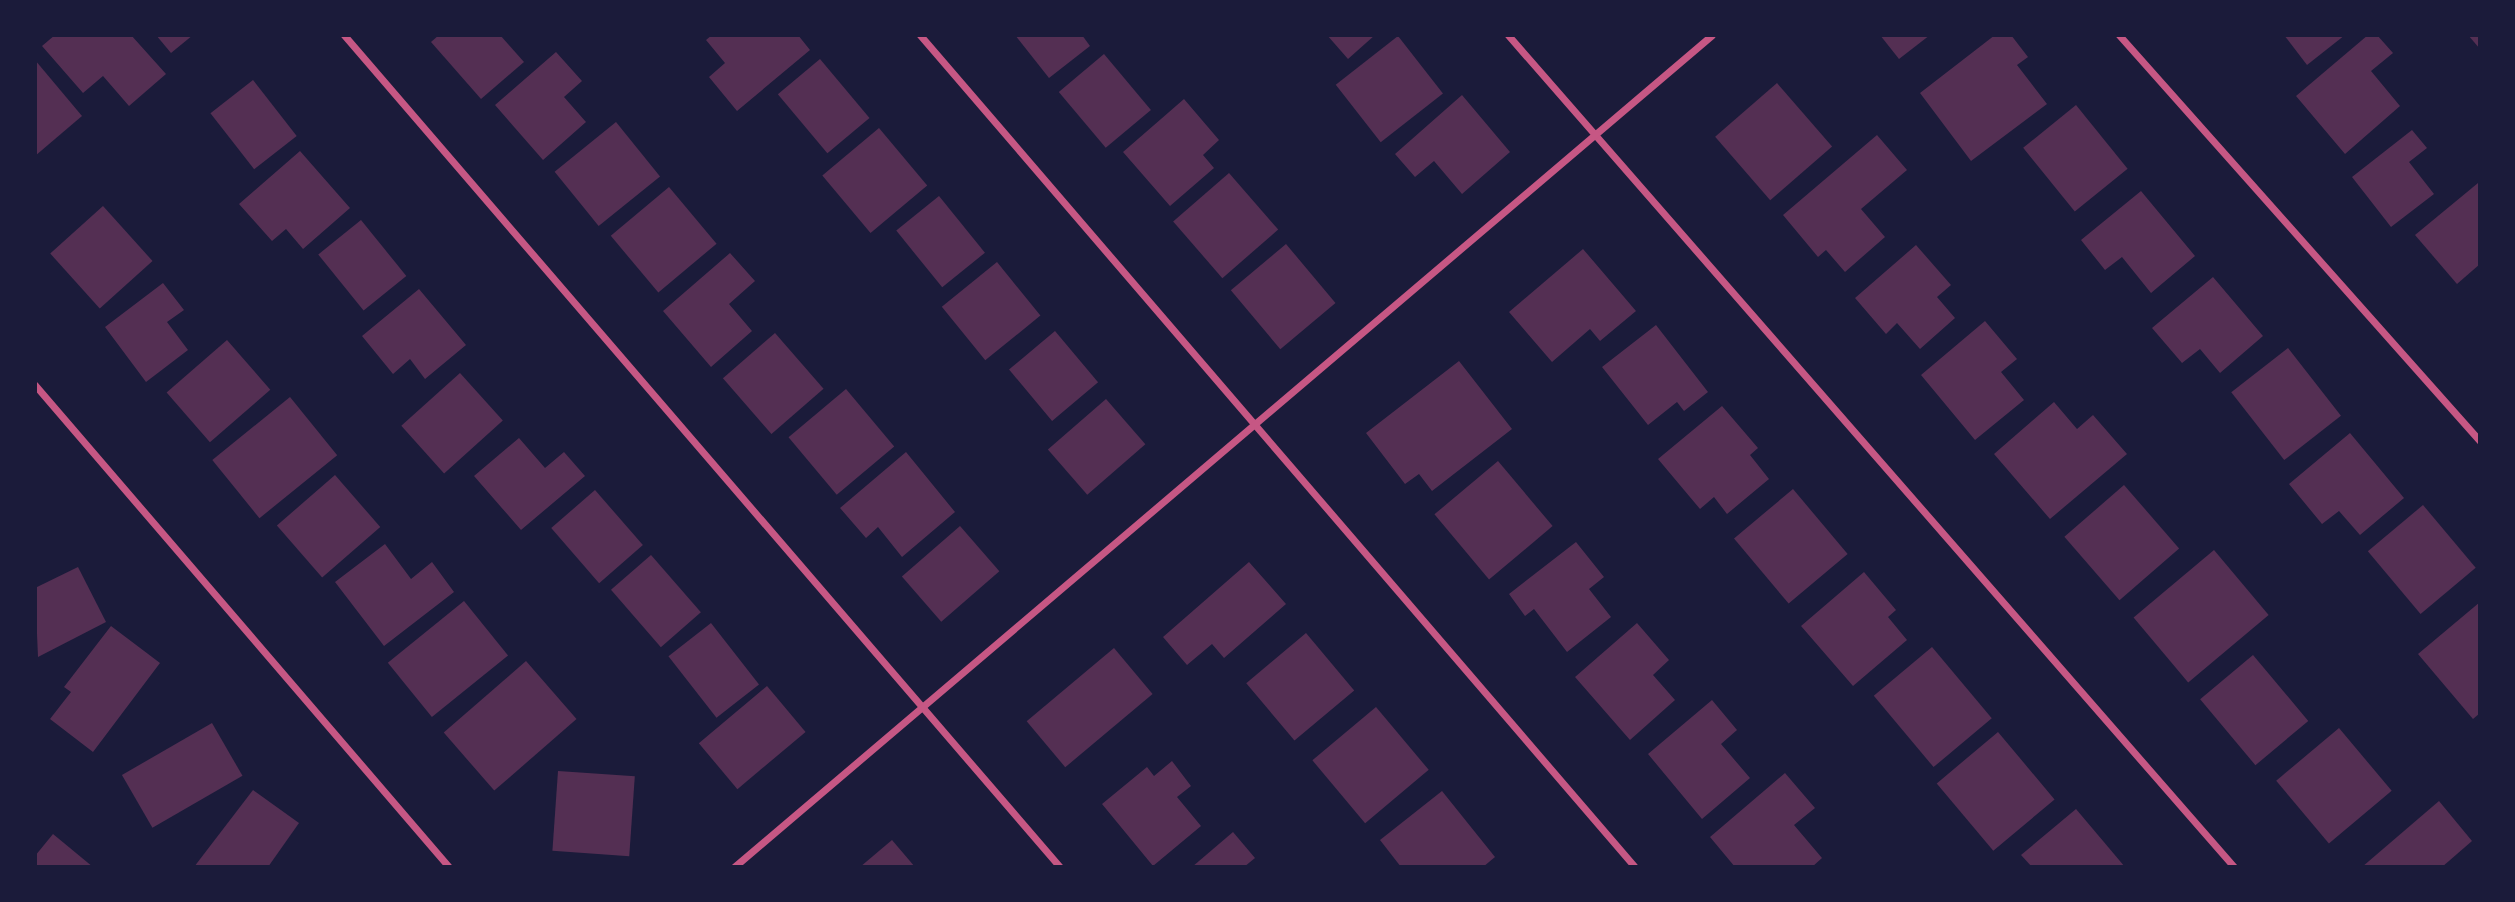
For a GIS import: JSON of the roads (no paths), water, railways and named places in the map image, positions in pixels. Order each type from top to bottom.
[{"type":"street","points":[[344,35],[1060,867]]},
{"type":"street","points":[[920,35],[1635,867]]},
{"type":"street","points":[[1508,35],[2234,867]]},
{"type":"street","points":[[734,867],[1712,35]]},
{"type":"street","points":[[2119,35],[2480,441]]},
{"type":"street","points":[[35,385],[449,867]]}]
